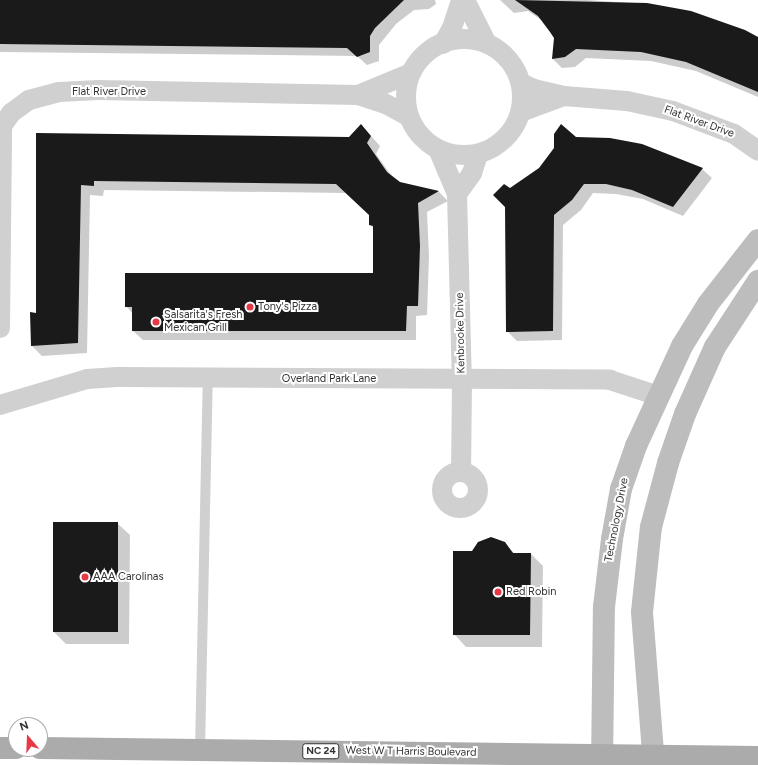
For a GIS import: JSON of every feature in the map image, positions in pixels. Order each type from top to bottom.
[{"type":"main road","name":"West W T Harris Boulevard","points":[[48,748],[200,750],[602,760],[758,757]]},
{"type":"street","points":[[443,44],[452,28],[461,0]]},
{"type":"street","points":[[465,0],[487,44]]},
{"type":"street","name":"Flat River Drive","points":[[462,39],[487,44],[511,61],[521,82],[521,112],[508,136],[492,148],[478,154],[463,155],[438,149],[422,138],[409,117],[406,96],[411,73],[422,57],[431,49],[443,44],[462,39]]},
{"type":"street","name":"Flat River Drive","points":[[358,95],[411,73]]},
{"type":"street","name":"Flat River Drive","points":[[521,82],[534,89],[564,96],[627,101],[672,111],[734,134],[758,151]]},
{"type":"street","name":"Flat River Drive","points":[[0,328],[2,126],[11,113],[29,100],[58,92],[98,90],[358,95],[386,104],[409,117]]},
{"type":"street","name":"Flat River Drive","points":[[521,112],[564,96]]},
{"type":"street","name":"Kenbrooke Drive","points":[[438,149],[457,194],[462,380],[461,472]]},
{"type":"street","points":[[457,194],[472,173],[478,154]]},
{"type":"street","name":"Technology Drive","points":[[602,760],[604,607],[613,533],[627,469],[659,396],[691,330],[758,240]]},
{"type":"street","points":[[654,760],[642,612],[651,527],[668,463],[685,414],[716,347],[758,281]]},
{"type":"street","name":"Overland Park Lane","points":[[0,405],[86,379],[117,377],[610,380],[659,396]]},
{"type":"lane","points":[[200,750],[208,378]]},
{"type":"building","points":[[0,0],[404,0],[375,28],[370,36],[370,52],[357,57],[347,48],[0,44]]},
{"type":"building","points":[[515,0],[647,3],[691,11],[745,30],[758,37],[758,92],[686,62],[641,52],[576,49],[565,57],[552,59],[554,38],[538,16]]},
{"type":"building","points":[[361,124],[371,136],[367,143],[387,172],[400,182],[439,191],[418,203],[420,246],[418,306],[407,306],[406,331],[132,331],[132,307],[125,307],[125,273],[373,273],[373,226],[369,225],[369,215],[336,184],[94,181],[94,186],[81,185],[78,343],[31,346],[30,312],[36,313],[36,133],[349,137]]},
{"type":"building","points":[[561,124],[576,137],[610,138],[642,144],[703,168],[673,207],[632,190],[606,184],[584,184],[572,200],[554,215],[553,331],[506,332],[505,207],[493,195],[504,184],[510,188],[539,168],[554,148],[554,134]]},
{"type":"building","name":"AAA Carolinas","points":[[53,522],[118,522],[118,632],[53,632]]},
{"type":"building","points":[[491,537],[505,542],[513,553],[531,553],[530,635],[453,635],[453,551],[472,551],[478,542]]},
{"type":"place","name":"Tony's Pizza","points":[[250,307]]},
{"type":"place","name":"Salsarita's Fresh Mexican Grill","points":[[156,322]]},
{"type":"place","name":"AAA Carolinas","points":[[85,577]]},
{"type":"place","name":"Red Robin","points":[[498,592]]}]
